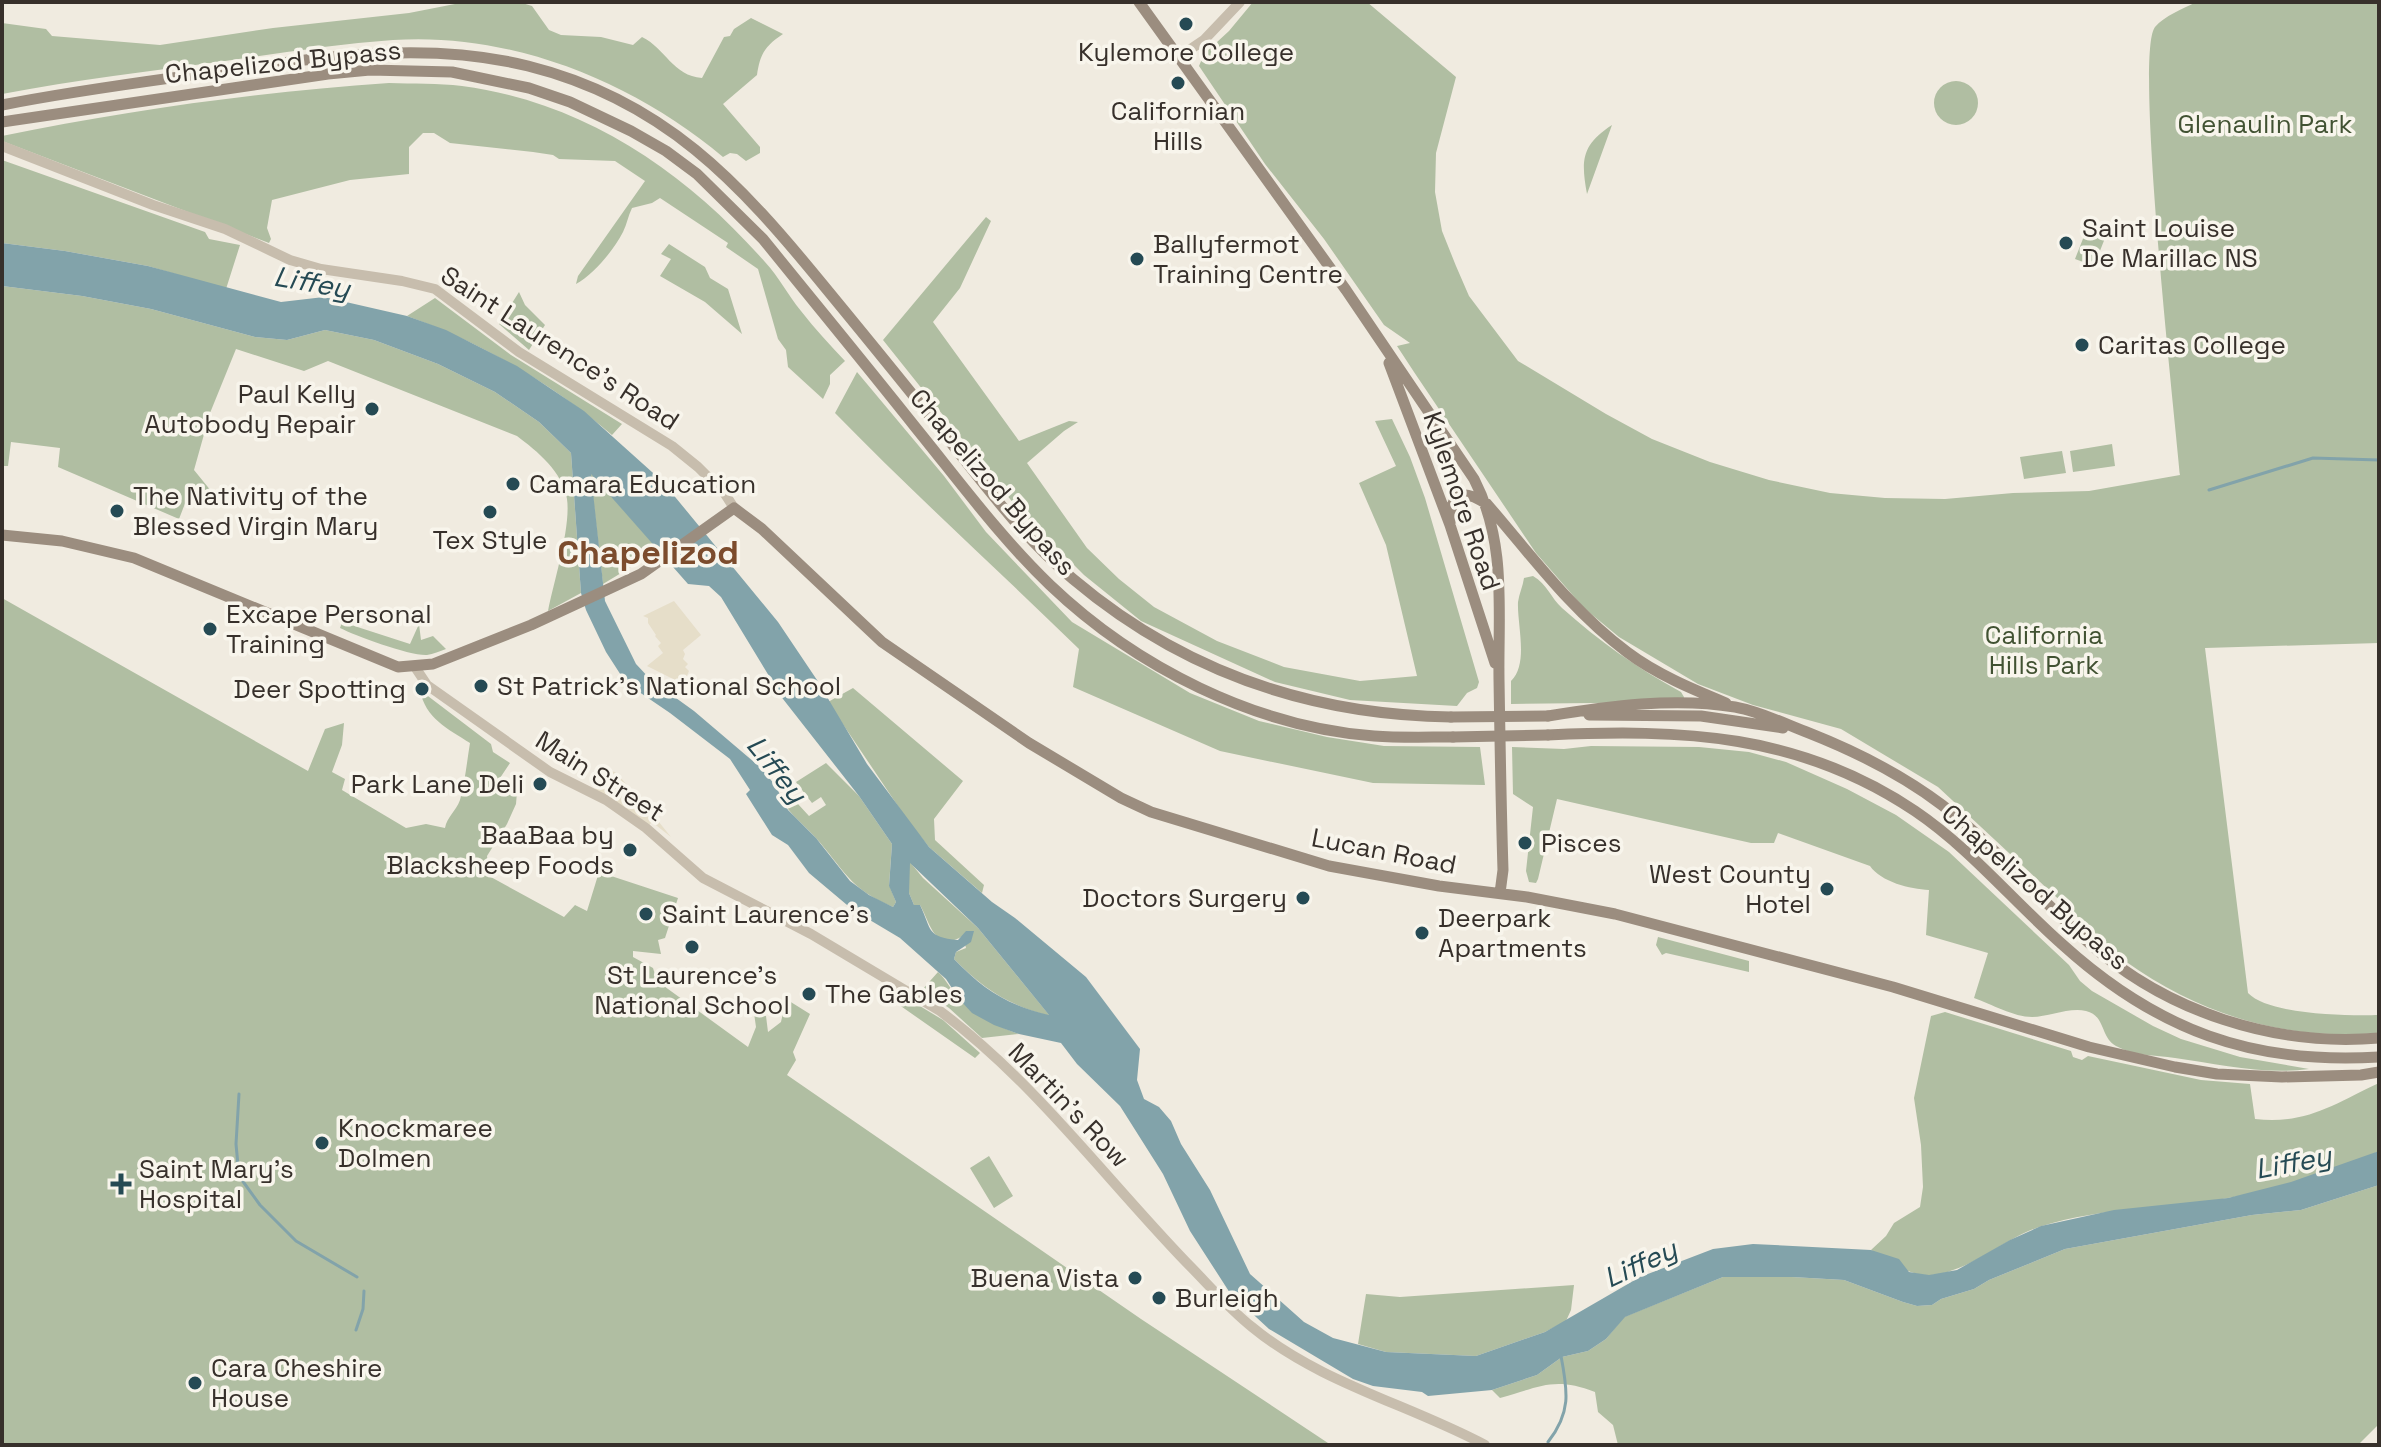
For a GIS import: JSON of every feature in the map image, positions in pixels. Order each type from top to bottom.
[{"type":"main road","name":"Kylemore Road","points":[[1139,2],[1381,344],[1474,479],[1487,504],[1493,526],[1500,595],[1503,870],[1500,893]]},
{"type":"main road","name":"Chapelizod Bypass","points":[[2,105],[69,92],[302,60],[408,51],[497,59],[573,80],[613,98],[685,140],[741,189],[809,267],[1001,506],[1071,577],[1103,603],[1191,658],[1260,687],[1370,713],[1451,717],[1701,716],[1806,732]]},
{"type":"main road","name":"Chapelizod Bypass","points":[[2,122],[370,70],[452,72],[490,78],[581,107],[666,151],[729,204],[763,239],[993,522],[1048,583],[1105,632],[1188,681],[1254,711],[1372,736],[1676,733],[1750,742],[1818,761],[1872,786],[1935,826],[1965,850],[2082,961],[2131,999],[2164,1018],[2226,1043],[2271,1053],[2348,1059],[2379,1057]]},
{"type":"main road","name":"Kylemore Road","points":[[1381,344],[1450,525],[1499,674]]},
{"type":"main road","points":[[1450,525],[1450,508],[1454,498],[1471,494],[1487,504],[1571,603],[1629,654],[1679,683],[1738,708]]},
{"type":"main road","name":"Saint Laurence's Road","points":[[734,508],[753,522]]},
{"type":"main road","points":[[2,535],[62,541],[134,558],[398,667],[415,667],[433,664],[609,589],[662,560],[734,508]]},
{"type":"main road","name":"Lucan Road","points":[[753,522],[882,642],[1029,743],[1121,798],[1151,812],[1329,866],[1590,908],[1782,956],[2089,1047],[2175,1067],[2217,1074],[2318,1077],[2379,1072]]},
{"type":"main road","name":"Chapelizod Bypass","points":[[1548,716],[1612,706],[1683,704],[1738,708],[1781,720],[1867,757],[1943,806],[2089,943],[2131,976],[2163,995],[2219,1018],[2280,1034],[2350,1040],[2379,1038]]},
{"type":"street","points":[[1179,57],[1204,40],[1240,2]]},
{"type":"street","name":"Saint Laurence's Road","points":[[2,146],[153,205],[225,229],[290,260],[321,269],[435,289],[519,352],[672,446],[725,494],[734,508]]},
{"type":"street","name":"Main Street","points":[[415,667],[427,685],[550,772],[606,800],[646,828],[703,878],[811,934]]},
{"type":"street","name":"Martin's Row","points":[[811,934],[959,1025],[1041,1101],[1142,1216],[1234,1311],[1268,1339],[1364,1392],[1485,1445]]},
{"type":"green space","points":[[519,2],[532,6],[549,30],[561,35],[601,37],[633,45],[642,37],[676,67],[702,78],[724,37],[730,36],[734,29],[751,18],[783,34],[764,51],[757,75],[723,104],[760,147],[760,153],[746,161],[737,154],[730,153],[723,157],[651,106],[569,67],[482,44],[438,40],[393,40],[330,46],[2,94],[2,23],[46,29],[52,36],[160,45],[273,28],[409,13],[460,3]]},
{"type":"green space","points":[[1253,2],[1367,2],[1456,77],[1436,153],[1435,192],[1442,231],[1469,296],[1518,361],[1652,439],[1710,462],[1769,480],[1830,493],[1945,499],[2089,491],[2180,475],[2152,165],[2150,52],[2155,27],[2168,16],[2196,2],[2379,2],[2379,643],[2205,648],[2248,993],[2273,1006],[2291,1010],[2379,1015],[2379,1033],[2310,1033],[2277,1028],[2214,1010],[2154,980],[2125,961],[1938,787],[1841,729],[1753,705],[1698,684],[1619,637],[1584,608],[1536,553],[1397,346],[1410,343],[1384,325],[1324,239],[1265,164],[1199,66],[1204,54],[1229,31]]},
{"type":"green space","points":[[1956,81],[1971,88],[1978,103],[1971,118],[1956,125],[1941,118],[1934,103],[1941,88]]},
{"type":"green space","points":[[389,83],[462,86],[507,94],[550,107],[629,146],[666,171],[734,229],[770,268],[806,318],[845,361],[830,375],[830,384],[823,399],[788,367],[786,350],[778,339],[758,269],[726,247],[728,243],[660,198],[632,208],[614,247],[596,268],[576,284],[578,276],[645,181],[615,161],[559,159],[533,152],[450,143],[434,133],[423,133],[409,147],[409,174],[350,180],[272,200],[267,228],[271,239],[269,243],[2,141],[2,136],[146,110],[292,91]]},
{"type":"green space","points":[[1612,125],[1587,194],[1584,172],[1586,155],[1594,140]]},
{"type":"green space","points":[[2,160],[205,232],[209,239],[240,245],[226,289],[148,266],[2,243]]},
{"type":"green space","points":[[986,217],[991,221],[960,288],[933,322],[1019,441],[1069,421],[1078,422],[1027,463],[1087,548],[1119,579],[1154,607],[1217,641],[1284,667],[1360,681],[1417,676],[1386,545],[1359,483],[1396,466],[1375,421],[1392,419],[1425,498],[1479,682],[1477,688],[1467,693],[1457,706],[1350,700],[1275,682],[1141,621],[1084,575],[1018,509],[883,340]]},
{"type":"green space","points":[[2088,226],[2107,233],[2094,266],[2075,259]]},
{"type":"green space","points":[[669,244],[705,267],[710,278],[728,289],[742,334],[705,302],[660,276],[671,259],[661,254]]},
{"type":"green space","points":[[2,286],[151,309],[255,337],[287,340],[325,330],[374,340],[438,364],[495,392],[539,422],[571,453],[581,593],[548,611],[568,511],[565,489],[541,455],[517,436],[328,361],[304,371],[236,349],[210,413],[194,470],[216,497],[191,488],[179,519],[58,467],[60,448],[11,442],[8,466],[2,466]]},
{"type":"green space","points":[[519,292],[525,305],[545,325],[529,350],[499,324]]},
{"type":"green space","points":[[435,298],[511,355],[622,424],[612,435],[565,398],[515,366],[407,316]]},
{"type":"green space","points":[[857,372],[944,476],[986,532],[1072,622],[1190,693],[1259,721],[1384,746],[1480,747],[1485,785],[1373,783],[1220,751],[1073,687],[1079,649],[835,413]]},
{"type":"green space","points":[[2112,444],[2115,466],[2073,472],[2070,451]]},
{"type":"green space","points":[[2062,451],[2066,473],[2024,479],[2020,457]]},
{"type":"green space","points":[[590,472],[659,550],[603,584]]},
{"type":"green space","points":[[1533,576],[1562,608],[1590,632],[1634,664],[1681,692],[1683,702],[1511,704],[1511,681],[1520,665],[1521,655],[1519,599],[1524,578]]},
{"type":"green space","points":[[2,598],[308,771],[325,729],[344,723],[342,745],[332,772],[345,779],[342,790],[406,828],[426,824],[445,828],[460,800],[470,743],[432,715],[420,690],[491,744],[493,752],[510,763],[500,778],[509,784],[513,793],[517,792],[516,804],[487,856],[489,876],[564,917],[575,905],[587,911],[599,872],[678,898],[665,938],[658,940],[661,954],[633,951],[633,957],[653,968],[657,981],[748,1047],[756,1027],[754,1013],[766,1016],[768,1032],[781,1022],[786,999],[810,1014],[793,1052],[796,1060],[787,1075],[1141,1319],[1331,1445],[2,1445]]},
{"type":"green space","points":[[342,622],[410,644],[419,624],[421,640],[433,636],[446,649],[427,655],[408,652],[340,628]]},
{"type":"green space","points":[[853,688],[963,781],[934,819],[935,840],[984,885],[982,893],[929,847],[908,821],[828,702]]},
{"type":"green space","points":[[1591,746],[1699,747],[1749,752],[1786,762],[1847,789],[1896,815],[1949,852],[2069,965],[2092,991],[2181,1039],[2240,1057],[2309,1069],[2258,1070],[2137,1053],[2111,1042],[2097,1017],[2086,1011],[2025,1016],[1974,998],[1988,953],[1926,935],[1929,890],[1896,884],[1870,866],[1778,833],[1774,843],[1751,843],[1557,799],[1538,879],[1536,883],[1529,882],[1526,871],[1533,807],[1513,794],[1512,747],[1564,749]]},
{"type":"green space","points":[[826,763],[859,796],[892,844],[889,885],[896,902],[893,907],[866,893],[848,877],[782,801],[798,804],[809,816],[826,805],[821,797],[812,803],[796,782]]},
{"type":"green space","points":[[909,861],[923,878],[978,928],[1050,1016],[998,995],[954,959],[956,952],[966,948],[963,936],[945,941],[934,933],[920,905],[914,905],[909,893]]},
{"type":"green space","points":[[1658,937],[1749,961],[1749,972],[1666,953],[1662,955],[1656,945]]},
{"type":"green space","points":[[938,972],[970,1009],[994,1024],[1019,1034],[982,1038],[949,1008],[922,990]]},
{"type":"green space","points":[[900,994],[943,1020],[980,1053],[975,1058],[895,1002]]},
{"type":"green space","points":[[1945,1012],[2071,1051],[2073,1057],[2082,1060],[2088,1056],[2201,1080],[2250,1084],[2255,1119],[2305,1116],[2379,1083],[2379,1151],[2325,1173],[2245,1195],[2111,1212],[2042,1226],[1961,1267],[1932,1275],[1915,1273],[1871,1250],[1894,1223],[1920,1207],[1923,1187],[1921,1145],[1914,1098],[1931,1016]]},
{"type":"green space","points":[[989,1156],[1013,1196],[994,1208],[970,1168]]},
{"type":"green space","points":[[2379,1185],[2379,1424],[2358,1445],[1618,1445],[1613,1425],[1598,1412],[1595,1392],[1557,1384],[1500,1398],[1492,1390],[1537,1375],[1562,1357],[1588,1351],[1606,1339],[1624,1317],[1723,1277],[1844,1280],[1917,1306],[1932,1305],[2065,1249],[2252,1215],[2301,1210]]},
{"type":"green space","points":[[1574,1285],[1571,1310],[1566,1321],[1545,1332],[1476,1356],[1386,1352],[1358,1344],[1366,1294],[1400,1297]]},
{"type":"shaded area","points":[[674,601],[701,635],[683,650],[683,659],[688,664],[685,667],[689,671],[686,678],[680,675],[677,681],[647,666],[663,653],[648,618],[643,616]]},
{"type":"shaded area","points":[[611,771],[642,801],[671,837],[652,822],[649,825],[595,790],[600,777]]},
{"type":"water","points":[[2,243],[148,266],[281,302],[324,297],[407,316],[446,330],[517,366],[584,411],[662,481],[778,622],[867,764],[929,847],[1086,977],[1140,1049],[1137,1080],[1144,1099],[1159,1107],[1171,1121],[1181,1144],[1210,1190],[1250,1274],[1304,1322],[1333,1338],[1386,1352],[1476,1356],[1545,1332],[1640,1277],[1713,1249],[1753,1244],[1871,1250],[1899,1259],[1909,1272],[1929,1275],[1957,1270],[2041,1226],[2114,1210],[2228,1198],[2291,1182],[2379,1151],[2379,1185],[2301,1210],[2252,1215],[2065,1249],[1932,1305],[1917,1306],[1844,1280],[1723,1277],[1625,1317],[1606,1339],[1588,1351],[1562,1357],[1537,1375],[1492,1390],[1428,1396],[1422,1392],[1373,1386],[1353,1379],[1269,1329],[1230,1293],[1190,1231],[1163,1174],[1120,1106],[1077,1064],[1061,1043],[1019,1034],[972,1013],[946,979],[900,938],[853,910],[809,873],[788,845],[772,835],[746,794],[750,790],[730,759],[626,683],[606,652],[581,593],[571,453],[539,422],[495,392],[438,364],[374,340],[325,330],[287,340],[255,337],[151,309],[2,286]],"holes":[[[591,474],[688,584],[709,586],[721,597],[783,699],[859,796],[892,844],[889,886],[896,902],[893,907],[850,881],[816,838],[788,810],[775,785],[761,768],[694,711],[651,680],[636,664],[605,601]],[[910,863],[978,928],[1049,1015],[997,995],[954,959],[956,952],[971,942],[974,931],[966,931],[958,940],[940,937],[932,931],[920,905],[914,905],[909,893]]]},
{"type":"waterway","points":[[2209,490],[2313,458],[2379,460]]},
{"type":"waterway","points":[[239,1094],[236,1144],[239,1176],[260,1205],[296,1241],[357,1277]]},
{"type":"waterway","points":[[356,1330],[363,1309],[364,1291]]},
{"type":"waterway","points":[[1548,1442],[1561,1421],[1566,1402],[1561,1356]]},
{"type":"place","name":"Kylemore College","points":[[1186,24]]},
{"type":"place","name":"Californian Hills","points":[[1178,83]]},
{"type":"place","name":"Saint Louise De Marillac NS","points":[[2066,243]]},
{"type":"place","name":"Ballyfermot Training Centre","points":[[1137,259]]},
{"type":"place","name":"Caritas College","points":[[2082,345]]},
{"type":"place","name":"Paul Kelly Autobody Repair","points":[[372,409]]},
{"type":"place","name":"Camara Education","points":[[513,484]]},
{"type":"place","name":"The Nativity of the Blessed Virgin Mary","points":[[117,511]]},
{"type":"place","name":"Tex Style","points":[[490,512]]},
{"type":"place","name":"Excape Personal Training","points":[[210,629]]},
{"type":"place","name":"St Patrick's National School","points":[[481,686]]},
{"type":"place","name":"Deer Spotting","points":[[422,689]]},
{"type":"place","name":"Park Lane Deli","points":[[540,784]]},
{"type":"place","name":"Pisces","points":[[1525,843]]},
{"type":"place","name":"BaaBaa by Blacksheep Foods","points":[[630,850]]},
{"type":"place","name":"West County Hotel","points":[[1827,889]]},
{"type":"place","name":"Doctors Surgery","points":[[1303,898]]},
{"type":"place","name":"Saint Laurence's","points":[[646,914]]},
{"type":"place","name":"Deerpark Apartments","points":[[1422,933]]},
{"type":"place","name":"St Laurence's National School","points":[[692,947]]},
{"type":"place","name":"The Gables","points":[[809,994]]},
{"type":"place","name":"Knockmaree Dolmen","points":[[322,1143]]},
{"type":"place","name":"Saint Mary's Hospital","points":[[121,1184]]},
{"type":"place","name":"Buena Vista","points":[[1135,1278]]},
{"type":"place","name":"Burleigh","points":[[1159,1298]]},
{"type":"place","name":"Cara Cheshire House","points":[[195,1383]]},
{"type":"district","name":"Chapelizod","points":[[648,552]]},
{"type":"park label","name":"Glenaulin Park","points":[[2265,124]]},
{"type":"park label","name":"California Hills Park","points":[[2044,650]]},
{"type":"water label","name":"Liffey","points":[[312,282]]},
{"type":"water label","name":"Liffey","points":[[777,769]]},
{"type":"water label","name":"Liffey","points":[[2293,1162]]},
{"type":"water label","name":"Liffey","points":[[1640,1263]]}]
